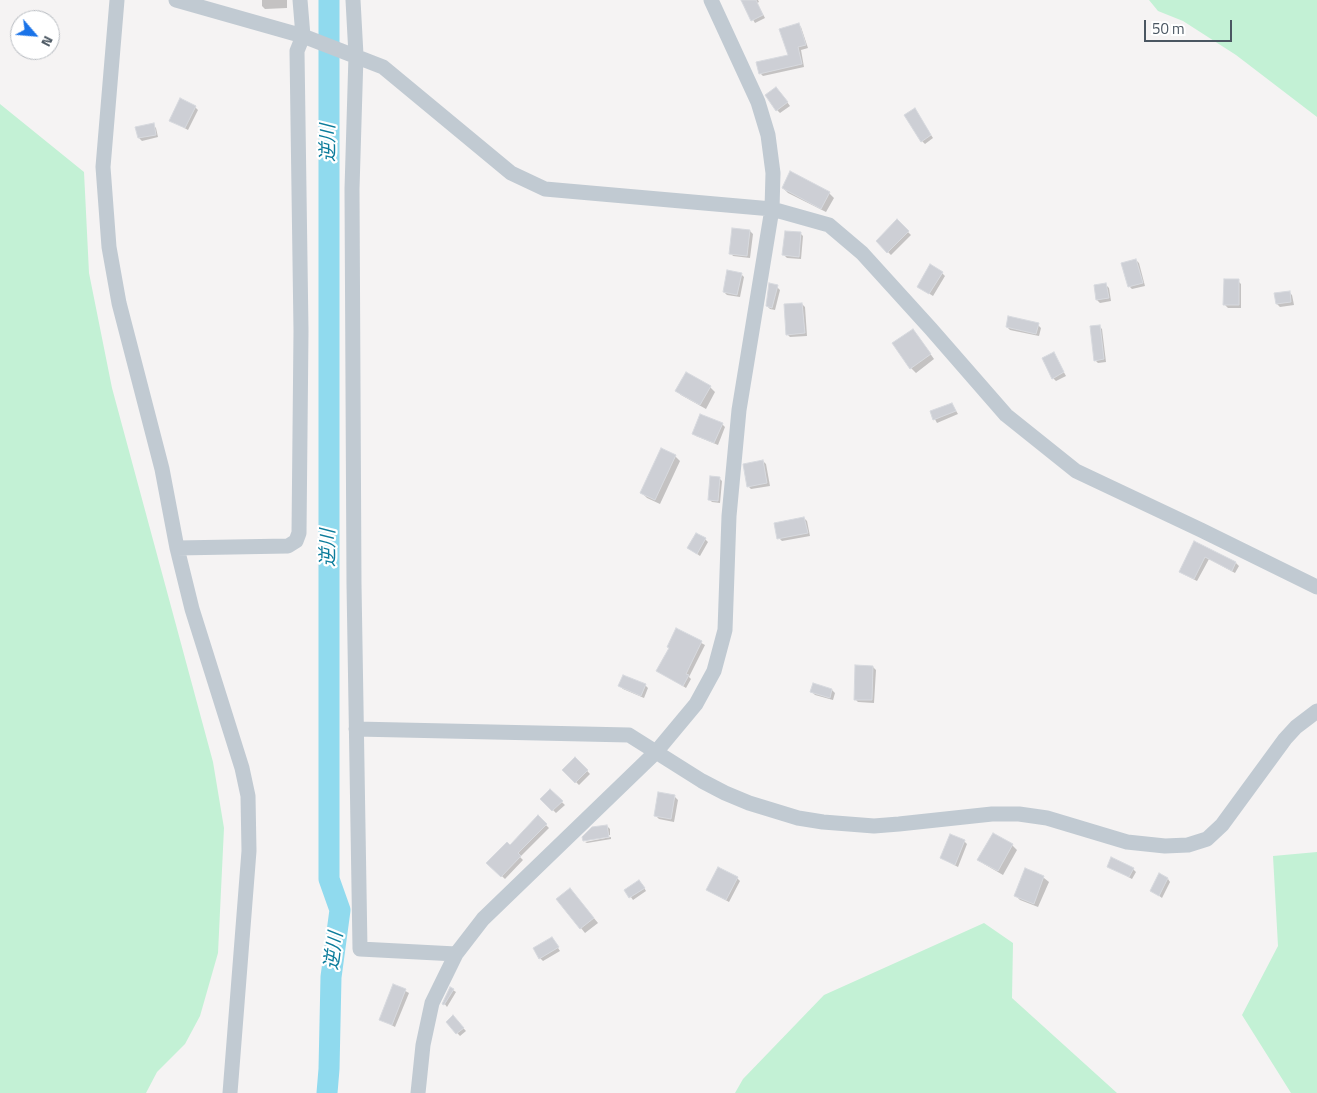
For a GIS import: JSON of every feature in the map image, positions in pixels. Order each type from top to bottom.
[{"type":"street","points":[[117,0],[103,167],[108,247],[119,303],[162,469],[177,548],[192,609],[242,768],[248,796],[249,851],[230,1093]]},
{"type":"street","points":[[176,0],[303,36],[383,67],[511,173],[545,189],[772,208],[829,225],[855,247],[931,328],[1006,415],[1076,471],[1317,587]]},
{"type":"street","points":[[177,548],[288,546],[296,541],[299,533],[301,331],[298,51],[303,36],[300,0]]},
{"type":"street","points":[[353,0],[356,55],[352,199],[356,729],[360,949],[456,954]]},
{"type":"street","points":[[418,1093],[432,1002],[456,954],[483,918],[656,752],[696,704],[714,671],[725,630],[729,516],[739,410],[772,208],[773,173],[768,135],[758,102],[711,0]]},
{"type":"street","points":[[356,729],[629,735],[702,781],[749,803],[798,818],[874,826],[992,814],[1019,814],[1053,820],[1127,842],[1164,846],[1188,845],[1207,839],[1222,825],[1262,769],[1296,727],[1317,710]]},
{"type":"green space","points":[[1149,0],[1317,0],[1317,117],[1236,55],[1183,21],[1158,11]]},
{"type":"green space","points":[[0,104],[84,172],[89,273],[112,388],[213,762],[224,828],[218,953],[200,1016],[185,1044],[157,1072],[146,1093],[0,1093]]},
{"type":"green space","points":[[1317,852],[1317,1093],[1291,1093],[1242,1015],[1278,946],[1273,856]]},
{"type":"green space","points":[[984,923],[1013,943],[1012,998],[1117,1093],[735,1093],[743,1079],[824,995]]},
{"type":"building","points":[[741,0],[756,0],[763,15],[751,21]]},
{"type":"building","points":[[799,23],[806,45],[798,47],[802,64],[759,74],[756,62],[788,55],[779,29]]},
{"type":"building","points":[[776,87],[788,102],[776,111],[765,95]]},
{"type":"building","points":[[180,98],[196,106],[185,128],[169,121]]},
{"type":"building","points":[[915,108],[931,135],[921,142],[904,115]]},
{"type":"building","points":[[154,123],[156,135],[138,138],[135,127]]},
{"type":"building","points":[[790,171],[830,192],[821,209],[782,188]]},
{"type":"building","points":[[897,219],[909,231],[887,253],[876,241]]},
{"type":"building","points":[[732,228],[750,230],[747,256],[729,254]]},
{"type":"building","points":[[785,231],[801,232],[799,257],[782,255]]},
{"type":"building","points":[[1136,259],[1143,283],[1128,287],[1121,263]]},
{"type":"building","points":[[930,264],[943,272],[929,294],[917,287]]},
{"type":"building","points":[[727,270],[742,273],[737,295],[723,292]]},
{"type":"building","points":[[1224,279],[1239,279],[1239,305],[1223,305]]},
{"type":"building","points":[[769,283],[778,285],[772,308],[766,306]]},
{"type":"building","points":[[1106,283],[1109,298],[1096,300],[1094,285]]},
{"type":"building","points":[[1290,291],[1291,302],[1276,304],[1274,293]]},
{"type":"building","points":[[802,303],[805,333],[786,335],[784,304]]},
{"type":"building","points":[[1008,316],[1039,323],[1036,334],[1006,327]]},
{"type":"building","points":[[1100,325],[1104,359],[1094,361],[1090,326]]},
{"type":"building","points":[[913,329],[931,354],[910,369],[892,343]]},
{"type":"building","points":[[1054,352],[1064,372],[1052,379],[1042,358]]},
{"type":"building","points":[[686,372],[711,386],[700,405],[675,391]]},
{"type":"building","points":[[952,403],[956,411],[933,420],[930,411]]},
{"type":"building","points":[[700,414],[723,423],[714,443],[692,434]]},
{"type":"building","points":[[661,448],[676,455],[655,500],[640,493]]},
{"type":"building","points":[[763,460],[767,483],[747,487],[743,464]]},
{"type":"building","points":[[710,476],[720,477],[718,501],[708,500]]},
{"type":"building","points":[[804,517],[808,533],[777,539],[774,523]]},
{"type":"building","points":[[696,533],[706,538],[697,554],[687,548]]},
{"type":"building","points":[[1194,541],[1236,562],[1232,571],[1205,557],[1194,579],[1179,572]]},
{"type":"building","points":[[676,628],[702,641],[686,674],[689,675],[683,686],[656,671],[669,648],[667,647]]},
{"type":"building","points":[[855,665],[873,666],[872,700],[854,700]]},
{"type":"building","points":[[623,675],[646,684],[641,696],[618,686]]},
{"type":"building","points":[[813,683],[832,689],[830,698],[810,692]]},
{"type":"building","points":[[575,757],[588,770],[575,783],[562,770]]},
{"type":"building","points":[[550,789],[563,801],[552,811],[540,799]]},
{"type":"building","points":[[658,792],[675,795],[671,819],[654,816]]},
{"type":"building","points":[[538,815],[547,824],[518,853],[521,856],[501,877],[486,863],[507,842],[510,845]]},
{"type":"building","points":[[607,825],[609,837],[583,841],[582,837],[592,827]]},
{"type":"building","points":[[993,833],[1013,844],[998,871],[977,860]]},
{"type":"building","points":[[950,834],[965,840],[955,865],[940,858]]},
{"type":"building","points":[[1111,857],[1134,868],[1129,877],[1107,867]]},
{"type":"building","points":[[718,867],[738,877],[726,900],[706,890]]},
{"type":"building","points":[[1025,868],[1044,876],[1034,904],[1014,896]]},
{"type":"building","points":[[1159,873],[1168,878],[1159,896],[1150,891]]},
{"type":"building","points":[[639,880],[645,888],[629,898],[624,890]]},
{"type":"building","points":[[570,888],[594,918],[580,929],[556,899]]},
{"type":"building","points":[[552,937],[559,947],[539,959],[533,948]]},
{"type":"building","points":[[393,984],[406,989],[392,1025],[379,1020]]},
{"type":"building","points":[[450,987],[454,989],[444,1005],[442,1004]]},
{"type":"building","points":[[453,1015],[464,1028],[456,1034],[446,1022]]},
{"type":"waterway","name":"逆川","points":[[327,1093],[331,977],[340,910],[329,879],[329,0]]}]
